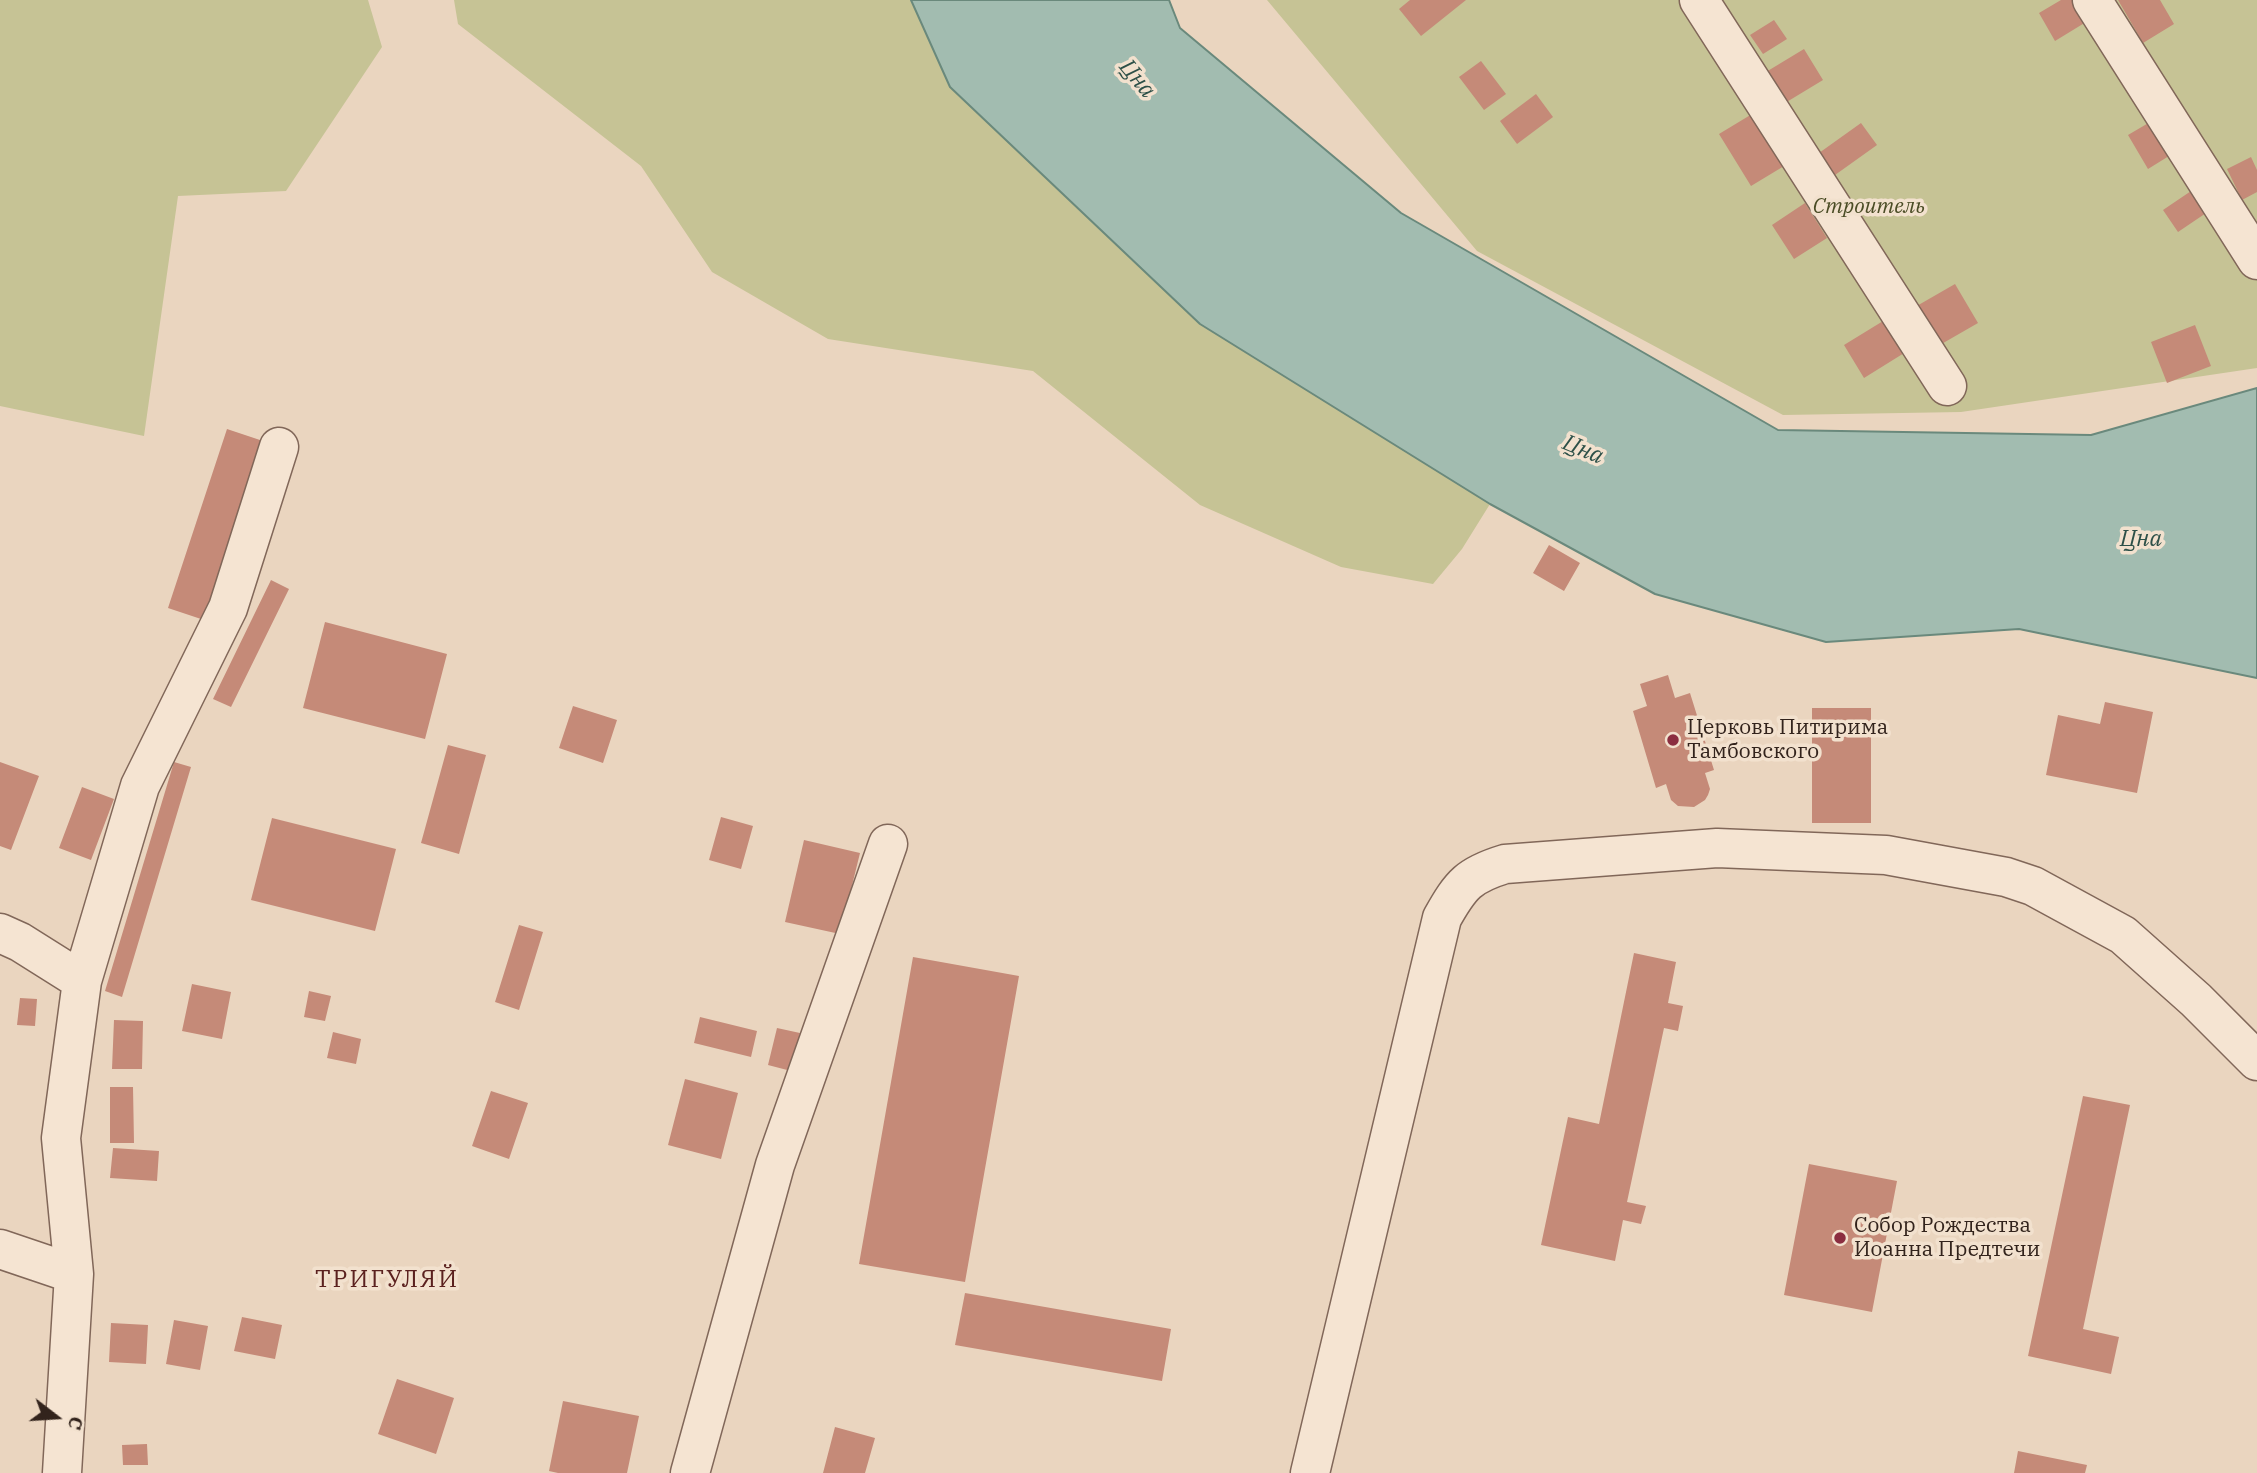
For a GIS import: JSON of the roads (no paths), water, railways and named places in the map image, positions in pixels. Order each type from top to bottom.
[{"type":"street","points":[[1699,0],[1947,386]]},
{"type":"street","points":[[2092,0],[2257,260]]},
{"type":"street","points":[[62,1473],[74,1274],[61,1138],[82,981],[140,786],[228,608],[279,447]]},
{"type":"street","points":[[690,1473],[775,1165],[888,844]]},
{"type":"street","points":[[1310,1473],[1442,918],[1455,894],[1480,872],[1505,863],[1717,848],[1886,855],[1997,874],[2033,886],[2123,936],[2196,1000],[2257,1061]]},
{"type":"street","points":[[0,933],[20,942],[82,981]]},
{"type":"street","points":[[0,1249],[74,1274]]},
{"type":"water","name":"Цна","points":[[911,0],[1169,0],[1180,28],[1401,213],[1778,430],[2091,435],[2257,388],[2257,678],[2019,629],[1826,642],[1655,594],[1490,504],[1200,324],[950,87]]},
{"type":"place","name":"Церковь Питирима Тамбовского","points":[[1673,740]]},
{"type":"place","name":"Собор Рождества Иоанна Предтечи","points":[[1840,1238]]},
{"type":"district","name":"ТРИГУЛЯЙ","points":[[387,1280]]},
{"type":"park label","name":"Строитель","points":[[1869,207]]}]
